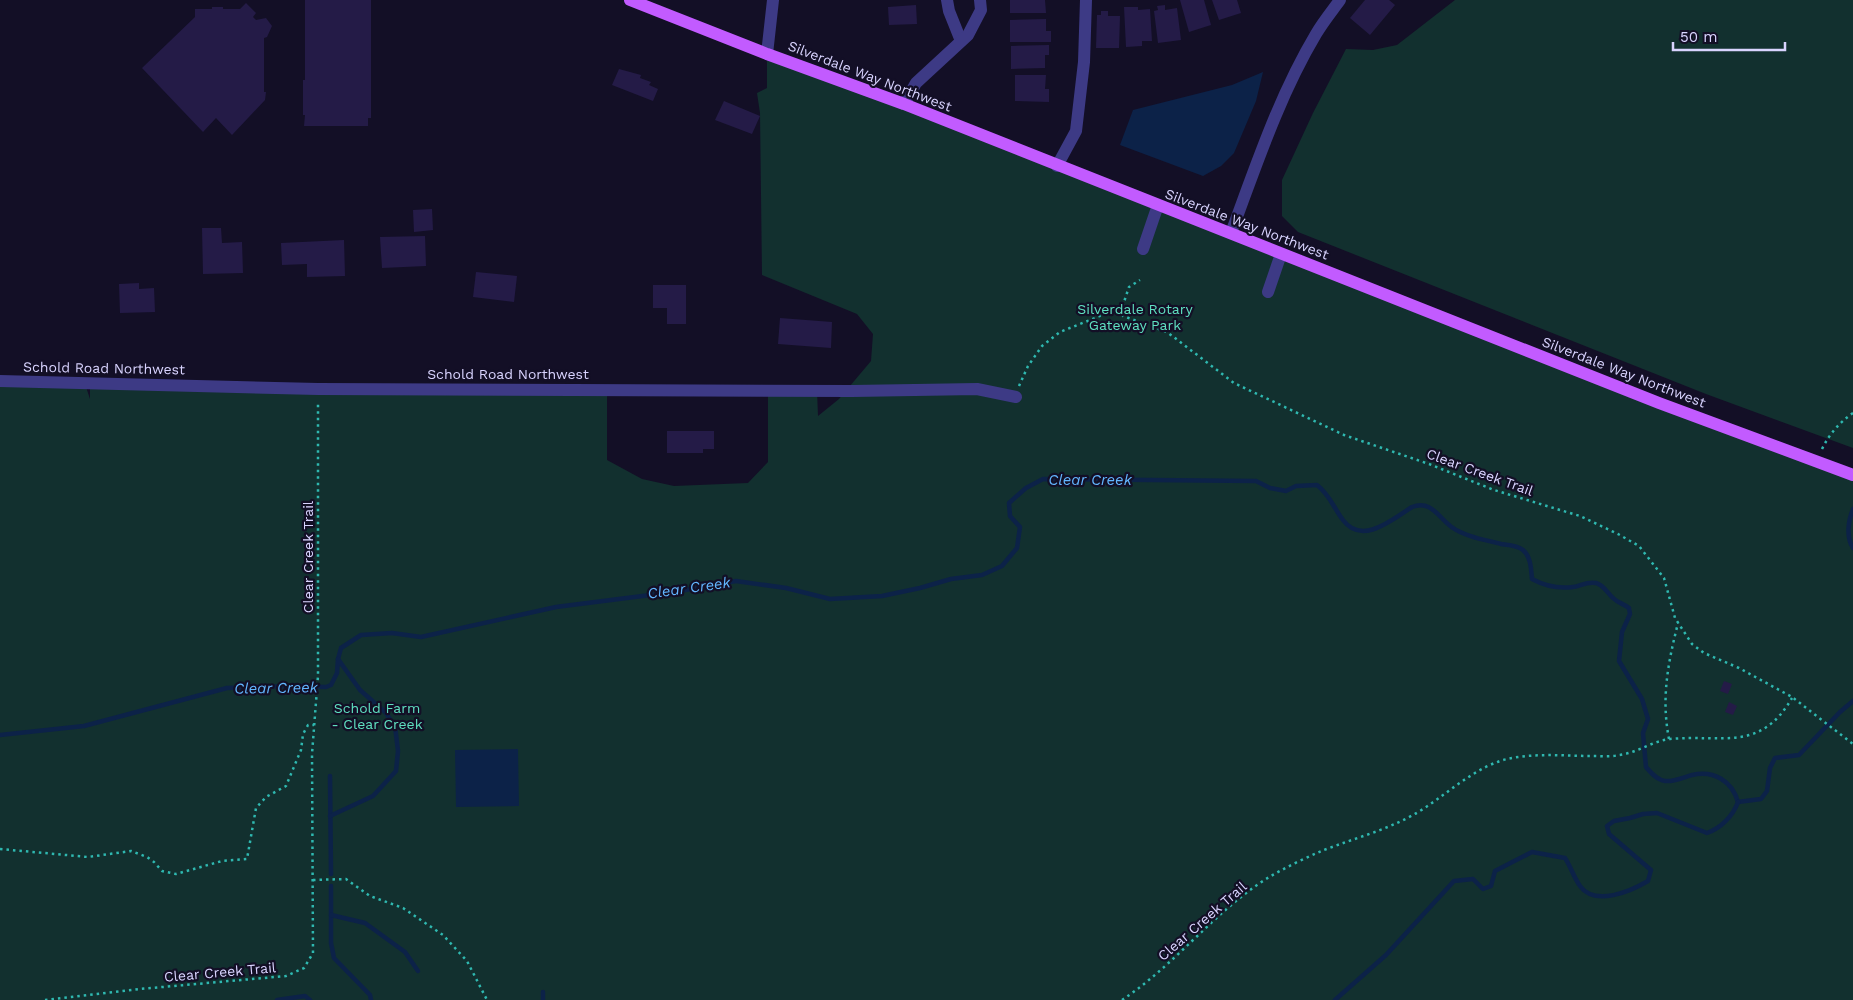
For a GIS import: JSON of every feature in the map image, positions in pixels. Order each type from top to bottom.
[{"type":"main road","name":"Silverdale Way Northwest","points":[[630,0],[767,54],[904,104],[1659,403],[1850,474]]},
{"type":"street","points":[[767,54],[773,0]]},
{"type":"street","points":[[947,0],[949,11],[961,42]]},
{"type":"street","points":[[904,104],[916,83],[961,42],[974,25],[981,10],[980,0]]},
{"type":"street","points":[[1057,166],[1076,131],[1084,62],[1086,0]]},
{"type":"street","points":[[1231,233],[1292,79],[1316,32],[1340,0]]},
{"type":"street","points":[[1143,249],[1158,205]]},
{"type":"street","points":[[1268,292],[1281,254]]},
{"type":"street","name":"Schold Road Northwest","points":[[0,380],[318,389],[852,391],[977,389],[1016,397]]},
{"type":"path","points":[[1016,397],[1028,366],[1042,346],[1060,332],[1120,308],[1124,305],[1129,287],[1140,280]]},
{"type":"path","name":"Clear Creek Trail","points":[[1120,308],[1123,316],[1167,332],[1234,383],[1344,435],[1429,464],[1494,490],[1580,516],[1639,546],[1664,578],[1675,618],[1692,644],[1704,653],[1739,668],[1792,697],[1853,744]]},
{"type":"path","name":"Clear Creek Trail","points":[[46,1000],[140,989],[277,977],[294,973],[304,968],[313,953],[312,754],[318,676],[318,389]]},
{"type":"path","points":[[1817,461],[1827,438],[1836,426],[1853,413]]},
{"type":"path","points":[[1669,740],[1664,696],[1665,678],[1678,622]]},
{"type":"path","name":"Clear Creek Trail","points":[[1122,1000],[1169,964],[1246,892],[1268,878],[1323,850],[1396,824],[1424,809],[1440,796],[1497,762],[1534,755],[1612,756],[1627,753],[1663,740],[1697,737],[1731,739],[1757,734],[1771,725],[1784,711],[1792,697]]},
{"type":"path","points":[[0,849],[88,857],[132,851],[147,857],[162,871],[176,874],[222,861],[247,858],[256,808],[266,797],[286,786],[301,750],[303,734],[308,725],[315,725]]},
{"type":"path","points":[[313,880],[346,879],[370,896],[403,908],[443,935],[466,961],[487,1000]]},
{"type":"green space","points":[[1455,0],[1853,0],[1853,448],[1706,394],[1298,232],[1282,216],[1282,180],[1313,113],[1346,49],[1373,50],[1397,45]]},
{"type":"green space","name":"Schold Farm - Clear Creek","points":[[767,54],[1853,475],[1853,1000],[0,1000],[0,387],[86,387],[90,399],[90,382],[607,389],[607,460],[642,479],[674,486],[748,483],[768,462],[768,390],[817,390],[818,416],[839,399],[871,361],[873,334],[857,314],[762,275],[760,113],[757,93],[767,88]]},
{"type":"water","points":[[1263,72],[1256,101],[1234,153],[1221,166],[1203,176],[1120,145],[1133,110],[1232,85]]},
{"type":"water","points":[[518,749],[519,806],[456,807],[455,750]]},
{"type":"building","points":[[305,0],[371,0],[371,118],[368,118],[368,126],[304,126]]},
{"type":"building","points":[[1010,0],[1045,0],[1046,13],[1010,13]]},
{"type":"building","points":[[1180,0],[1204,0],[1211,25],[1189,32]]},
{"type":"building","points":[[1212,0],[1237,0],[1241,13],[1219,20]]},
{"type":"building","points":[[1365,0],[1389,0],[1395,5],[1370,35],[1350,18]]},
{"type":"building","points":[[246,3],[256,13],[253,17],[256,20],[266,18],[272,26],[267,37],[264,38],[265,100],[232,135],[216,118],[203,132],[142,68],[195,17],[195,9],[223,7],[223,9],[240,9]]},
{"type":"building","points":[[916,5],[917,24],[889,25],[888,7]]},
{"type":"building","points":[[1165,5],[1165,10],[1177,8],[1181,40],[1158,43],[1154,11],[1158,10],[1157,6]]},
{"type":"building","points":[[1124,7],[1138,7],[1138,10],[1150,9],[1152,41],[1142,41],[1142,46],[1126,47]]},
{"type":"building","points":[[1101,11],[1108,11],[1108,16],[1120,16],[1119,48],[1096,48],[1097,15],[1101,15]]},
{"type":"building","points":[[1046,19],[1046,31],[1051,31],[1051,42],[1010,42],[1010,20]]},
{"type":"building","points":[[1049,45],[1049,55],[1045,55],[1045,68],[1011,69],[1011,46]]},
{"type":"building","points":[[619,69],[641,75],[640,78],[651,82],[649,85],[658,89],[653,101],[612,85]]},
{"type":"building","points":[[1015,75],[1046,75],[1045,89],[1049,89],[1049,102],[1015,101]]},
{"type":"building","points":[[724,101],[760,116],[752,134],[715,120]]},
{"type":"building","points":[[432,209],[433,230],[414,232],[413,210]]},
{"type":"building","points":[[202,228],[221,228],[222,243],[242,242],[243,273],[203,274]]},
{"type":"building","points":[[425,236],[426,266],[382,268],[380,237]]},
{"type":"building","points":[[344,240],[345,276],[307,277],[307,264],[282,265],[281,243]]},
{"type":"building","points":[[476,272],[517,276],[514,302],[473,297]]},
{"type":"building","points":[[139,283],[139,289],[154,288],[155,312],[120,313],[119,284]]},
{"type":"building","points":[[653,285],[686,285],[686,324],[667,324],[667,308],[653,308]]},
{"type":"building","points":[[780,318],[832,322],[831,348],[778,344]]},
{"type":"building","points":[[667,431],[714,431],[714,449],[703,449],[703,453],[667,453]]},
{"type":"building","points":[[1724,681],[1732,684],[1728,694],[1720,691]]},
{"type":"building","points":[[1729,702],[1737,706],[1733,715],[1725,712]]},
{"type":"waterway","name":"Clear Creek","points":[[0,735],[84,726],[227,688],[326,687],[331,685],[337,673],[341,648],[361,635],[392,633],[421,637],[556,607],[674,592],[736,581],[786,588],[830,599],[882,596],[951,579],[982,575],[1002,566],[1017,548],[1020,527],[1010,516],[1009,503],[1026,488],[1043,479],[1256,481],[1270,488],[1286,491],[1296,486],[1317,485],[1328,497],[1343,520],[1359,531],[1378,528],[1412,507],[1425,506],[1435,511],[1453,528],[1464,534],[1521,548],[1529,560],[1532,579],[1562,588],[1590,583],[1601,585],[1615,600],[1629,608],[1630,614],[1622,632],[1619,661],[1642,699],[1648,719],[1643,733],[1646,767],[1657,778],[1665,781],[1700,774],[1715,776],[1727,783],[1738,802]]},
{"type":"waterway","name":"Clear Creek","points":[[1853,509],[1848,529],[1849,539],[1853,548]]},
{"type":"waterway","points":[[330,816],[373,796],[396,771],[398,751],[395,726],[385,712],[360,690],[338,659]]},
{"type":"waterway","name":"Clear Creek","points":[[1738,802],[1761,799],[1767,791],[1770,768],[1775,758],[1799,755],[1853,701]]},
{"type":"waterway","points":[[330,776],[331,874]]},
{"type":"waterway","points":[[1335,1000],[1386,955],[1454,881],[1473,879],[1483,889],[1491,886],[1495,871],[1532,852],[1565,858],[1578,883],[1587,892],[1604,896],[1623,893],[1648,881],[1651,870],[1609,834],[1607,826],[1614,821],[1643,814],[1657,813],[1707,833],[1726,821],[1738,802]]},
{"type":"waterway","points":[[331,886],[331,943],[334,958],[370,995],[371,1000]]},
{"type":"waterway","points":[[331,915],[365,923],[405,952],[418,971]]},
{"type":"waterway","points":[[543,992],[543,1000]]},
{"type":"waterway","points":[[277,1000],[305,996],[310,1000]]},
{"type":"park label","name":"Silverdale Rotary Gateway Park","points":[[1135,318]]}]
